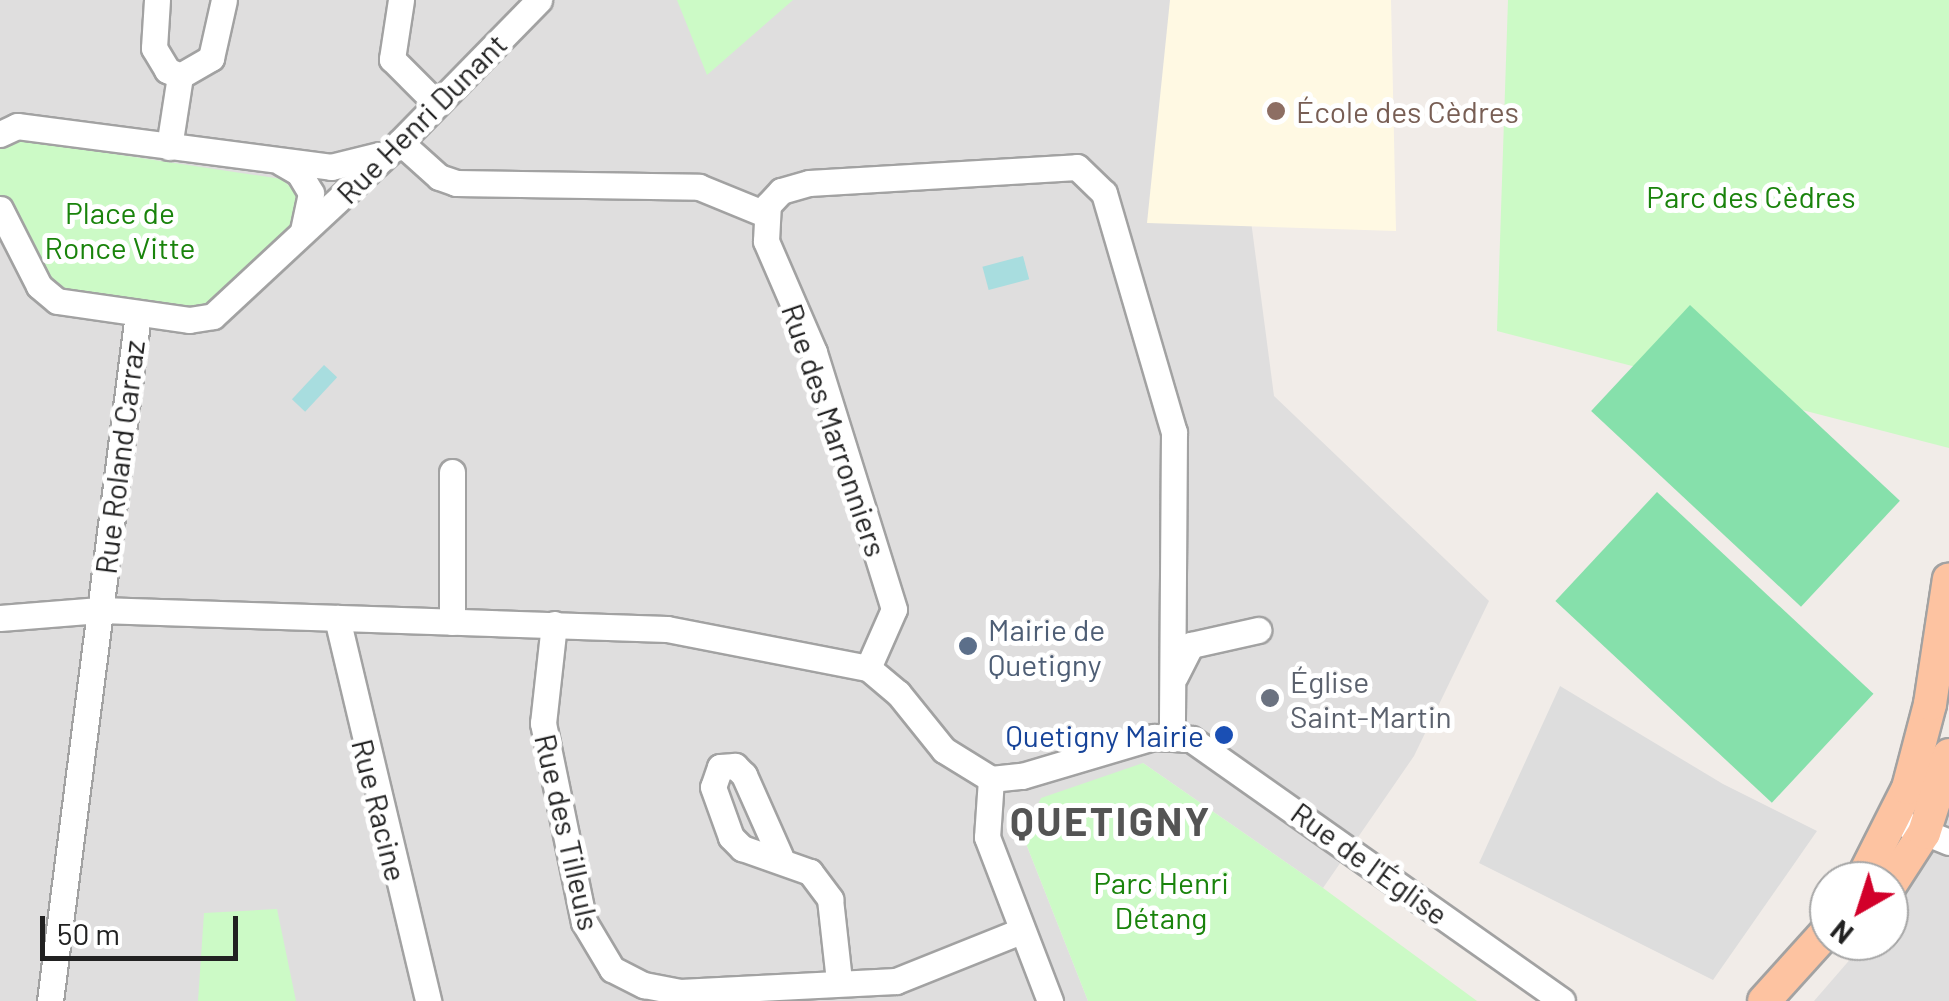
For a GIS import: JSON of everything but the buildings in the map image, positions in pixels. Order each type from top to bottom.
[{"type":"main road","points":[[1881,861],[1927,815],[1930,704],[1949,579]]},
{"type":"main road","points":[[1902,861],[1927,815],[1949,754]]},
{"type":"main road","points":[[1764,1001],[1809,951]]},
{"type":"main road","points":[[1792,1001],[1827,961]]},
{"type":"street","points":[[157,0],[154,48],[180,76]]},
{"type":"street","points":[[180,76],[211,58],[224,0]]},
{"type":"street","points":[[401,0],[392,59],[436,103]]},
{"type":"street","name":"Rue Henri Dunant","points":[[138,314],[213,316],[400,142],[540,0]]},
{"type":"street","points":[[169,147],[180,76]]},
{"type":"street","points":[[0,618],[100,610],[667,629],[868,668],[898,693],[944,750],[991,779],[1172,736],[1174,432],[1097,181],[1066,166],[809,182],[781,191],[764,214],[699,187],[456,183],[439,177],[400,142],[351,167],[282,163],[6,127]]},
{"type":"street","name":"Rue Henri Dunant","points":[[282,163],[300,173],[311,193],[301,236]]},
{"type":"street","name":"Rue Roland Carraz","points":[[0,209],[48,296],[138,314],[50,1001]]},
{"type":"street","name":"Rue des Marronniers","points":[[764,214],[766,242],[814,352],[894,609],[868,668]]},
{"type":"street","points":[[452,472],[452,622]]},
{"type":"street","name":"Rue Racine","points":[[337,618],[428,1001]]},
{"type":"street","name":"Rue des Tilleuls","points":[[554,624],[543,723],[584,922],[603,960],[628,978],[680,992],[919,976],[1021,931]]},
{"type":"street","points":[[1172,681],[1191,645],[1258,630]]},
{"type":"street","name":"Rue de l'Église","points":[[1172,736],[1211,748],[1562,1001]]},
{"type":"street","points":[[991,779],[987,837],[1050,1001]]},
{"type":"street","points":[[780,856],[810,872],[830,899],[839,980]]},
{"type":"shaded area","points":[[0,0],[1222,0],[1274,396],[1489,601],[1414,756],[1323,888],[1143,763],[1023,836],[1088,1001],[0,1001]]},
{"type":"shaded area","name":"École des Cèdres","points":[[1170,0],[1391,0],[1396,231],[1147,223]]},
{"type":"shaded area","points":[[1560,686],[1723,784],[1817,831],[1713,980],[1479,863]]},
{"type":"shaded area","points":[[1949,794],[1949,1001],[1814,1001],[1849,961],[1909,961],[1909,876]]},
{"type":"green space","points":[[677,0],[793,0],[707,75]]},
{"type":"green space","name":"Parc des Cèdres","points":[[1508,0],[1949,0],[1949,448],[1497,331]]},
{"type":"green space","name":"Place de Ronce Vitte","points":[[20,140],[282,179],[300,197],[298,223],[209,312],[51,290],[0,196],[0,148]]},
{"type":"green space","points":[[1690,305],[1900,501],[1801,607],[1591,411]]},
{"type":"green space","points":[[1657,492],[1873,694],[1772,803],[1555,601]]},
{"type":"green space","name":"Parc Henri Détang","points":[[1143,763],[1477,1001],[1088,1001],[1023,836],[1041,798]]},
{"type":"green space","points":[[277,909],[296,1001],[198,1001],[204,913]]},
{"type":"water","points":[[1023,256],[1029,279],[989,290],[982,267]]},
{"type":"water","points":[[324,365],[337,377],[305,412],[292,399]]},
{"type":"place","name":"École des Cèdres","points":[[1276,111]]},
{"type":"place","name":"Mairie de Quetigny","points":[[968,646]]},
{"type":"place","name":"Église Saint-Martin","points":[[1270,698]]},
{"type":"place","name":"Quetigny Mairie","points":[[1224,735]]},
{"type":"district","name":"QUETIGNY","points":[[1111,820]]}]
